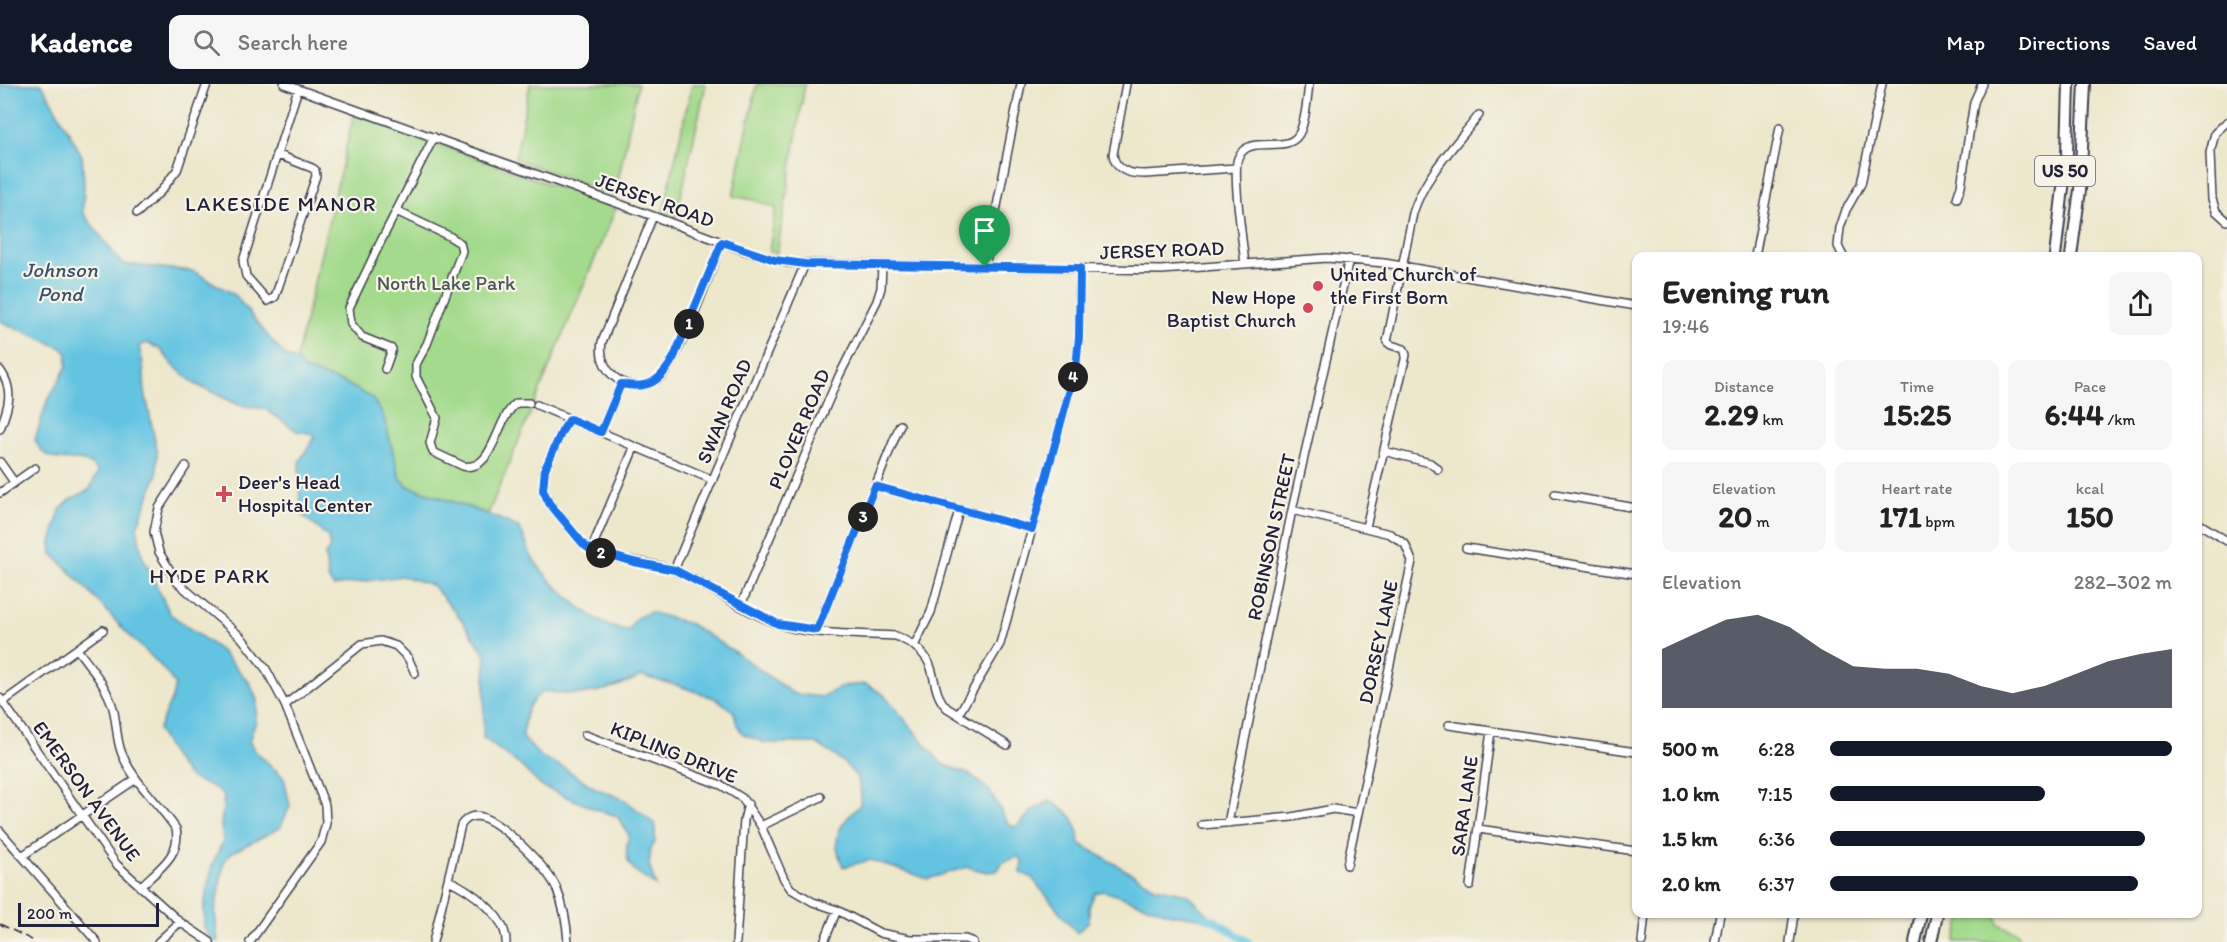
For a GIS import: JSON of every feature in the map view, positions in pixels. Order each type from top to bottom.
[{"type":"highway","name":"US 50","points":[[2056,252],[2065,177],[2069,84]]},
{"type":"highway","name":"US 50","points":[[2072,252],[2080,190],[2085,84]]},
{"type":"highway","points":[[1915,942],[1920,918]]},
{"type":"highway","points":[[1931,942],[1936,918]]},
{"type":"street","points":[[136,213],[161,191],[177,170],[207,84]]},
{"type":"street","name":"JERSEY ROAD","points":[[284,84],[775,260],[805,264],[882,266],[1161,270],[1306,259],[1349,259],[1632,305]]},
{"type":"street","points":[[985,267],[1021,84]]},
{"type":"street","points":[[1126,84],[1113,154],[1113,160],[1122,170],[1145,174],[1236,168]]},
{"type":"street","points":[[1245,264],[1236,168],[1240,154],[1247,147],[1286,143],[1295,138],[1301,126],[1309,84]]},
{"type":"street","points":[[1841,252],[1838,246],[1840,228],[1846,210],[1862,184],[1882,84]]},
{"type":"street","points":[[1957,198],[1961,186],[1974,102],[1982,84]]},
{"type":"street","points":[[276,154],[315,170],[316,176],[273,300],[268,301],[254,287],[243,268],[243,261],[276,154],[298,89]]},
{"type":"street","points":[[1366,527],[1406,355],[1404,349],[1387,342],[1413,213],[1430,177],[1479,115]]},
{"type":"street","points":[[2227,122],[2215,133],[2210,153],[2211,199],[2216,211],[2227,221]]},
{"type":"street","points":[[1756,252],[1780,127]]},
{"type":"street","points":[[385,369],[392,349],[362,337],[351,324],[349,308],[434,137]]},
{"type":"street","points":[[396,211],[449,236],[460,243],[462,250],[427,344],[416,364],[416,377],[437,418],[430,443],[433,452],[463,466],[480,464],[488,455],[508,410],[517,403],[528,403]]},
{"type":"street","points":[[653,216],[602,342],[601,354],[605,364],[621,384],[643,386],[660,378],[666,372],[682,340],[722,242]]},
{"type":"street","name":"ROBINSON STREET","points":[[1228,823],[1292,510],[1349,259]]},
{"type":"street","name":"SWAN ROAD","points":[[675,570],[805,264]]},
{"type":"street","name":"PLOVER ROAD","points":[[741,605],[839,376],[874,308],[880,288],[882,266]]},
{"type":"street","points":[[958,715],[1000,644],[1032,529],[1076,367],[1080,268]]},
{"type":"street","points":[[0,370],[10,388],[10,400],[0,429]]},
{"type":"street","points":[[601,432],[621,384]]},
{"type":"street","points":[[537,405],[713,480]]},
{"type":"street","points":[[570,419],[545,469],[543,490],[549,503],[575,536],[591,550],[675,570],[778,624],[817,630],[896,636],[914,646],[925,656],[929,663],[937,696],[941,702],[1007,745]]},
{"type":"street","points":[[817,630],[900,425]]},
{"type":"street","points":[[591,550],[634,448]]},
{"type":"street","points":[[1384,451],[1430,463],[1438,469]]},
{"type":"street","points":[[0,462],[14,482]]},
{"type":"street","points":[[186,466],[159,508],[154,532],[159,552],[177,582],[242,637],[266,669],[285,705],[325,805],[324,833],[315,852],[250,942]]},
{"type":"street","points":[[0,493],[34,468]]},
{"type":"street","points":[[875,486],[1032,529]]},
{"type":"street","points":[[1555,494],[1632,507]]},
{"type":"street","points":[[914,646],[932,612],[959,510]]},
{"type":"street","name":"DORSEY LANE","points":[[1292,510],[1390,534],[1401,540],[1408,549],[1412,567],[1347,865]]},
{"type":"street","points":[[2202,525],[2227,541]]},
{"type":"street","points":[[1466,548],[1632,573]]},
{"type":"street","points":[[1,700],[103,630]]},
{"type":"street","points":[[285,705],[362,644],[381,641],[396,646],[408,658],[415,673]]},
{"type":"street","points":[[77,649],[102,684],[112,706],[121,752],[136,779],[171,822],[177,836],[175,852],[140,887]]},
{"type":"street","name":"EMERSON AVENUE","points":[[1,700],[116,864],[180,922],[210,942]]},
{"type":"street","points":[[1449,725],[1632,751]]},
{"type":"street","name":"SARA LANE","points":[[1470,885],[1491,730]]},
{"type":"street","name":"KIPLING DRIVE","points":[[585,735],[721,785],[742,798],[761,826],[790,889],[813,902],[837,910],[880,933],[909,941],[965,939],[972,942]]},
{"type":"street","points":[[22,856],[136,779]]},
{"type":"street","points":[[761,826],[821,797]]},
{"type":"street","points":[[736,942],[744,820],[748,804]]},
{"type":"street","points":[[1202,825],[1292,817],[1333,809],[1358,813]]},
{"type":"street","points":[[433,942],[461,825],[468,818],[476,816],[506,832],[555,885],[562,907],[568,942]]},
{"type":"street","points":[[1478,829],[1632,849]]},
{"type":"street","points":[[0,831],[97,942]]},
{"type":"street","points":[[448,880],[459,884],[485,904],[504,928],[506,942]]},
{"type":"street","points":[[824,942],[837,910]]},
{"type":"street","points":[[1642,942],[1645,918]]},
{"type":"street","points":[[1715,942],[1719,918]]},
{"type":"street","points":[[1790,942],[1793,918]]},
{"type":"street","points":[[158,942],[180,922]]},
{"type":"green space","points":[[530,84],[638,84],[615,196],[515,159]]},
{"type":"green space","points":[[692,84],[706,84],[676,218],[663,213]]},
{"type":"green space","points":[[757,84],[805,84],[777,253],[769,252],[776,208],[733,196]]},
{"type":"green space","name":"North Lake Park","points":[[354,114],[616,208],[488,514],[408,486],[400,478],[383,415],[347,384],[305,370],[296,360]]},
{"type":"green space","points":[[1963,918],[1997,918],[1998,924],[2018,933],[2019,942],[1955,942]]},
{"type":"water","name":"Johnson Pond","points":[[0,84],[42,84],[82,156],[83,213],[122,264],[193,271],[235,295],[287,357],[296,360],[305,370],[347,384],[372,398],[383,415],[400,478],[408,486],[520,528],[531,555],[540,569],[562,592],[590,614],[604,623],[629,630],[636,618],[650,612],[690,624],[735,652],[794,694],[822,697],[843,686],[866,684],[883,694],[942,764],[971,775],[989,790],[1009,825],[1016,827],[1033,810],[1049,801],[1072,817],[1080,844],[1155,887],[1187,894],[1214,920],[1171,914],[1104,891],[1095,893],[1089,907],[1089,921],[1077,933],[1031,877],[1021,873],[1022,860],[1018,857],[1003,862],[997,871],[987,872],[967,867],[928,879],[870,860],[843,867],[837,847],[838,833],[860,805],[861,793],[857,777],[842,761],[816,743],[765,743],[743,734],[737,725],[734,712],[717,699],[641,676],[618,686],[594,692],[569,694],[544,691],[529,706],[523,738],[540,756],[593,787],[625,800],[655,824],[655,842],[651,848],[649,865],[656,886],[630,866],[626,854],[629,835],[617,816],[541,786],[521,766],[483,738],[486,655],[461,619],[432,585],[402,576],[333,586],[328,579],[325,555],[330,548],[328,537],[300,513],[299,462],[315,437],[309,433],[297,431],[265,409],[239,405],[195,384],[173,365],[160,349],[147,343],[139,346],[145,392],[157,451],[157,475],[137,527],[142,555],[170,614],[221,651],[249,682],[257,700],[256,721],[249,741],[255,751],[284,778],[290,806],[280,828],[231,853],[224,862],[215,913],[218,942],[212,940],[204,928],[204,906],[212,865],[223,841],[221,825],[224,796],[214,788],[191,778],[182,769],[158,730],[175,685],[170,677],[52,554],[51,542],[60,510],[71,499],[89,490],[98,472],[86,462],[50,457],[42,451],[35,440],[46,404],[67,366],[67,354],[62,348],[0,321]]},
{"type":"waterway","points":[[1204,917],[1214,920],[1248,942]]},
{"type":"railway","points":[[0,924],[36,942]]},
{"type":"place","name":"United Church of the First Born","points":[[1318,286]]},
{"type":"place","name":"New Hope Baptist Church","points":[[1308,308]]},
{"type":"place","name":"Deer's Head Hospital Center","points":[[224,494]]},
{"type":"district","name":"LAKESIDE MANOR","points":[[281,204]]},
{"type":"district","name":"HYDE PARK","points":[[210,576]]},
{"type":"route","points":[[722,242],[788,263],[985,267],[1080,268],[1076,367],[1032,529],[875,486],[817,630],[778,624],[675,570],[591,550],[575,536],[544,495],[542,485],[545,469],[570,419],[601,432],[621,384],[643,386],[660,378],[666,372],[722,242]]}]
